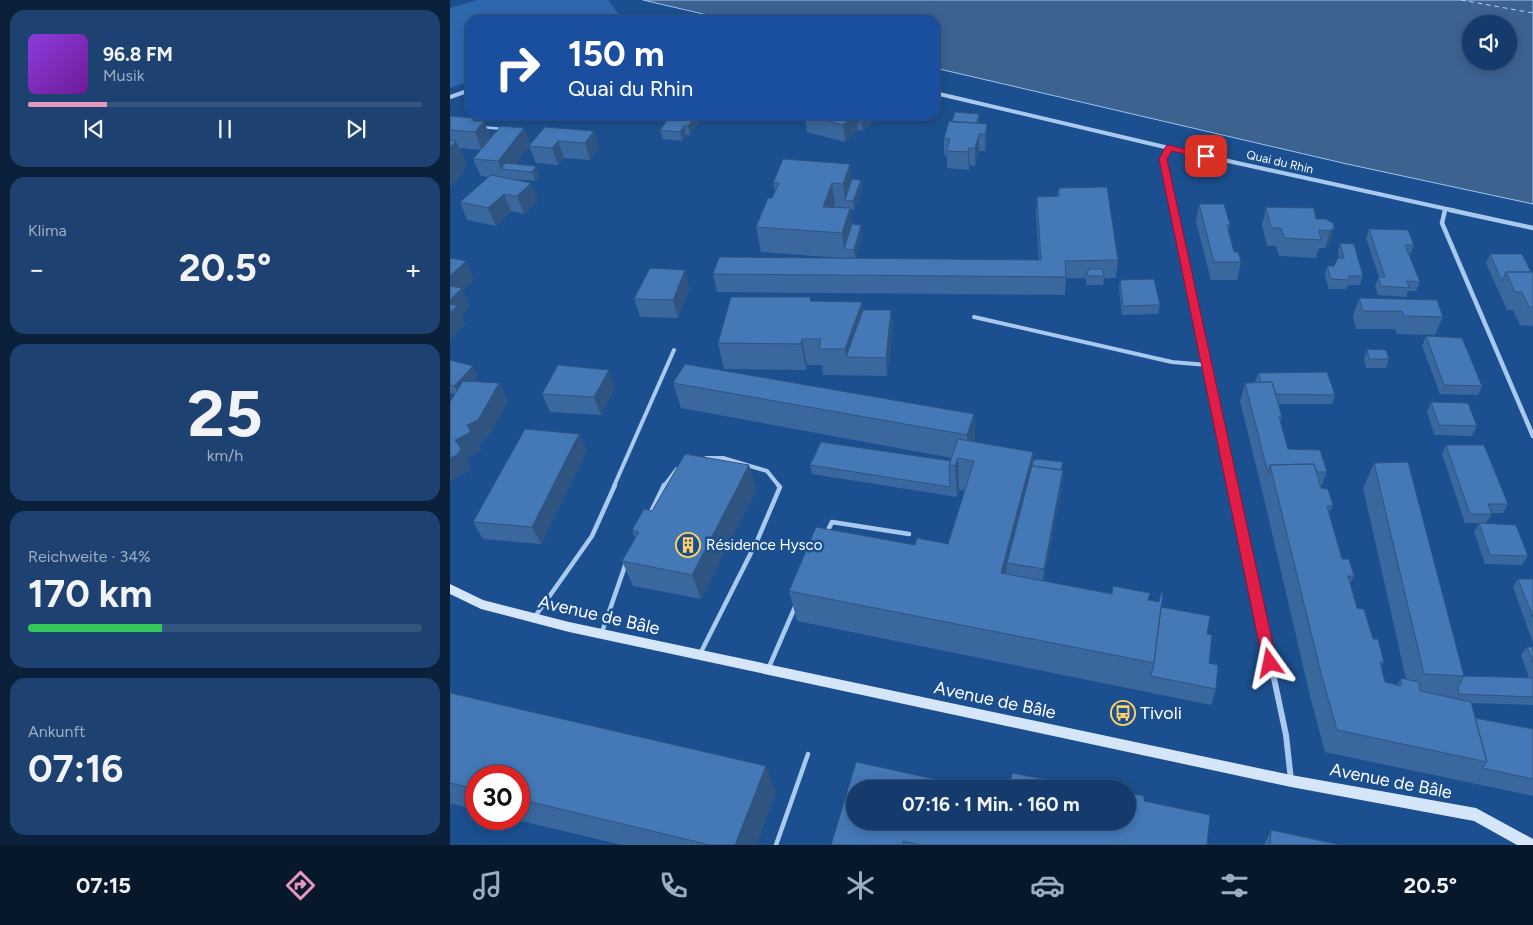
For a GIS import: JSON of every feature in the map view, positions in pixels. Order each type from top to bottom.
[{"type":"street","points":[[450,96],[465,92]]},
{"type":"street","name":"Quai du Rhin","points":[[940,94],[1169,148],[1533,228]]},
{"type":"street","points":[[1169,148],[1163,159],[1286,735],[1292,780]]},
{"type":"street","points":[[1444,209],[1442,224],[1533,436]]},
{"type":"street","name":"Avenue de Bâle","points":[[450,589],[481,604],[601,634],[1292,780],[1476,815],[1531,845]]},
{"type":"lane","points":[[476,127],[512,129]]},
{"type":"lane","points":[[974,317],[1172,362],[1207,365]]},
{"type":"lane","points":[[534,618],[592,536],[674,350]]},
{"type":"lane","points":[[699,655],[756,541],[780,487],[767,471],[723,458],[704,458]]},
{"type":"lane","points":[[648,517],[665,484],[681,464]]},
{"type":"lane","points":[[824,539],[832,522],[910,534]]},
{"type":"lane","points":[[601,634],[628,559]]},
{"type":"lane","points":[[768,669],[798,600]]},
{"type":"lane","points":[[776,845],[808,754]]},
{"type":"shaded area","points":[[477,0],[608,0],[619,15],[465,15],[465,83],[450,88],[450,8]]},
{"type":"shaded area","points":[[643,0],[1533,0],[1533,204],[1347,164],[940,69],[940,15],[708,15]]},
{"type":"building","points":[[955,112],[979,114],[977,123],[952,122]]},
{"type":"building","points":[[450,116],[465,117],[465,120],[484,121],[475,132],[450,130]]},
{"type":"building","points":[[667,120],[692,120],[688,126],[684,126],[680,132],[660,130]]},
{"type":"building","points":[[824,120],[848,120],[843,125]]},
{"type":"building","points":[[949,121],[987,124],[985,134],[979,134],[975,148],[969,148],[968,152],[946,151],[950,139],[944,138]]},
{"type":"building","points":[[501,126],[524,128],[498,161],[473,159]]},
{"type":"building","points":[[545,127],[594,131],[585,143],[558,141],[552,148],[529,146]]},
{"type":"building","points":[[450,140],[456,141],[450,148]]},
{"type":"building","points":[[783,159],[850,164],[843,184],[832,183],[823,207],[850,208],[842,233],[756,227],[768,198],[772,198],[779,183],[773,183]]},
{"type":"building","points":[[505,163],[536,166],[532,172],[501,169]]},
{"type":"building","points":[[491,175],[531,183],[517,196],[504,194],[488,208],[460,202]]},
{"type":"building","points":[[852,179],[861,180],[853,201],[845,200]]},
{"type":"building","points":[[1107,187],[1118,260],[1065,261],[1066,277],[713,274],[719,257],[1041,260],[1037,197],[1059,196],[1059,188]]},
{"type":"building","points":[[1199,204],[1224,204],[1230,225],[1227,225],[1234,252],[1238,252],[1241,262],[1214,262]]},
{"type":"building","points":[[1266,207],[1314,208],[1316,219],[1326,219],[1333,223],[1334,228],[1330,231],[1319,230],[1321,240],[1284,238],[1281,228],[1271,228]]},
{"type":"building","points":[[852,224],[861,225],[854,250],[844,249]]},
{"type":"building","points":[[1369,229],[1408,230],[1414,245],[1405,245],[1420,282],[1407,281],[1409,288],[1381,286],[1378,277],[1385,277]]},
{"type":"building","points":[[1340,243],[1354,244],[1363,276],[1349,276],[1349,280],[1331,279],[1327,266],[1334,266],[1338,258],[1344,258]]},
{"type":"building","points":[[1490,254],[1522,254],[1531,272],[1506,272],[1502,281]]},
{"type":"building","points":[[450,258],[466,261],[450,276]]},
{"type":"building","points":[[650,268],[685,270],[673,300],[634,299]]},
{"type":"building","points":[[1089,269],[1103,269],[1104,276],[1086,276]]},
{"type":"building","points":[[1506,272],[1533,272],[1533,307],[1529,307],[1522,292],[1515,292]]},
{"type":"building","points":[[1154,279],[1160,305],[1123,306],[1120,280]]},
{"type":"building","points":[[450,286],[462,288],[450,300]]},
{"type":"building","points":[[731,297],[811,297],[810,301],[862,302],[845,349],[819,349],[821,339],[802,339],[801,344],[718,343]]},
{"type":"building","points":[[1359,298],[1437,300],[1443,317],[1404,316],[1402,311],[1363,311]]},
{"type":"building","points":[[450,304],[457,306],[450,313]]},
{"type":"building","points":[[863,310],[891,310],[886,358],[846,357]]},
{"type":"building","points":[[1426,336],[1462,338],[1482,386],[1444,385]]},
{"type":"building","points":[[1367,349],[1386,350],[1389,359],[1369,359]]},
{"type":"building","points":[[450,360],[473,366],[454,386],[450,385]]},
{"type":"building","points":[[685,364],[974,414],[967,435],[673,383]]},
{"type":"building","points":[[558,365],[609,370],[594,397],[542,394]]},
{"type":"building","points":[[1327,372],[1335,395],[1276,394],[1272,382],[1261,382],[1258,373]]},
{"type":"building","points":[[463,381],[499,383],[478,420],[467,425],[471,432],[455,440],[461,449],[457,455],[450,458],[450,402]]},
{"type":"building","points":[[1272,382],[1282,417],[1279,417],[1288,449],[1320,450],[1327,472],[1317,472],[1314,464],[1270,465],[1268,473],[1245,383]]},
{"type":"building","points":[[1431,402],[1468,403],[1477,426],[1439,425]]},
{"type":"building","points":[[525,429],[579,434],[532,527],[473,522]]},
{"type":"building","points":[[958,439],[1033,452],[1001,573],[1112,594],[1113,586],[1150,593],[1148,600],[1159,602],[1161,593],[1163,593],[1154,663],[789,591],[816,527],[915,545],[917,538],[948,544],[974,461],[958,458],[955,466],[949,465]]},
{"type":"building","points":[[821,442],[951,461],[949,465],[950,487],[810,465]]},
{"type":"building","points":[[1446,445],[1484,445],[1508,504],[1488,504],[1492,514],[1470,514]]},
{"type":"building","points":[[685,454],[749,465],[692,575],[622,561],[639,532],[632,530],[644,509],[652,511]]},
{"type":"building","points":[[1037,459],[1063,462],[1061,470],[1032,466],[1033,461]]},
{"type":"building","points":[[1408,462],[1464,676],[1424,674],[1374,463]]},
{"type":"building","points":[[1314,464],[1321,488],[1328,489],[1333,505],[1327,506],[1342,559],[1349,559],[1354,576],[1348,576],[1357,608],[1364,609],[1373,639],[1378,639],[1384,662],[1380,662],[1385,682],[1401,686],[1401,678],[1419,682],[1420,691],[1471,702],[1487,762],[1337,730],[1321,673],[1270,465]]},
{"type":"building","points":[[1032,466],[1063,470],[1044,569],[1007,563]]},
{"type":"building","points":[[1479,523],[1516,525],[1528,556],[1490,555]]},
{"type":"building","points":[[1518,579],[1533,579],[1533,617]]},
{"type":"building","points":[[1161,607],[1210,616],[1207,634],[1212,635],[1209,663],[1218,665],[1216,689],[1151,676]]},
{"type":"building","points":[[1527,647],[1533,647],[1533,662]]},
{"type":"building","points":[[1464,676],[1533,678],[1533,697],[1459,694],[1458,687]]},
{"type":"building","points":[[450,693],[766,766],[735,845],[710,845],[530,802],[530,765],[465,765],[465,786],[450,783]]},
{"type":"building","points":[[1475,718],[1533,729],[1533,779],[1482,768],[1487,762]]},
{"type":"building","points":[[856,762],[939,780],[851,780]]},
{"type":"building","points":[[1012,773],[1049,780],[1011,780]]},
{"type":"building","points":[[1136,794],[1144,796],[1144,801],[1210,815],[1207,845],[920,845],[903,841],[903,845],[831,845],[846,795],[846,830],[1136,830]]},
{"type":"building","points":[[1271,830],[1341,845],[1270,845]]},
{"type":"ferry route","points":[[1461,0],[1533,13]]},
{"type":"place","name":"Résidence Hysco","points":[[688,545]]},
{"type":"place","name":"Tivoli","points":[[1123,713]]},
{"type":"route","points":[[1206,156],[1169,148],[1163,159],[1270,663]]}]
